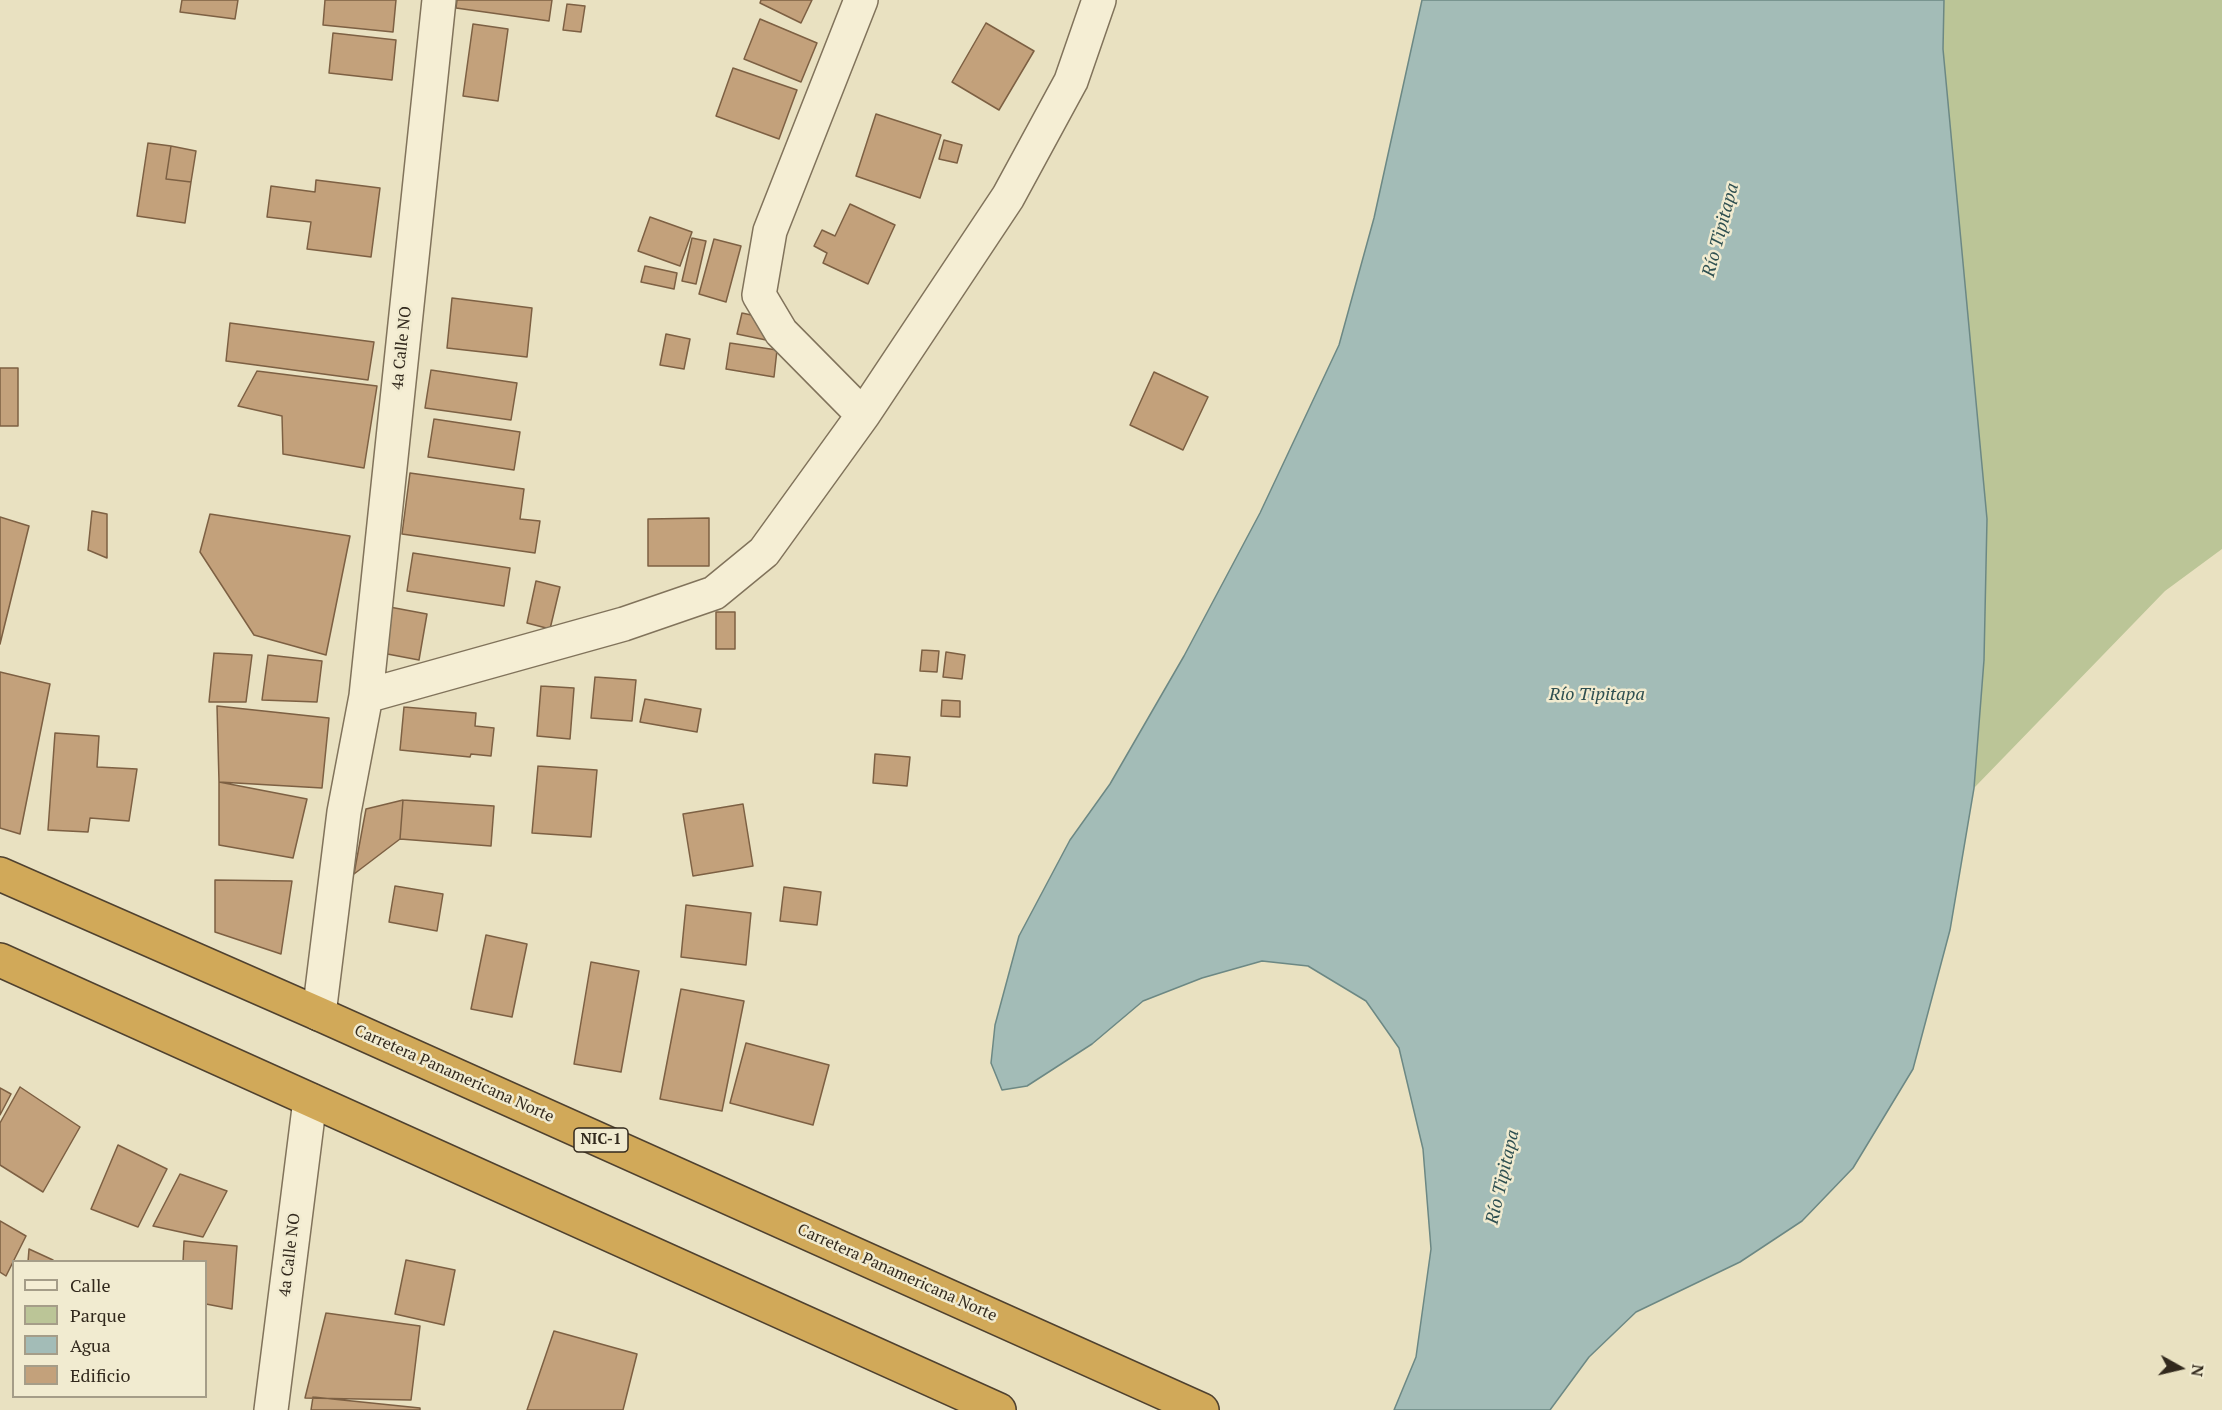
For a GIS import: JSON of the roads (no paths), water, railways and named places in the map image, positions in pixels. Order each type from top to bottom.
[{"type":"highway","name":"Carretera Panamericana Norte","points":[[0,874],[319,1014],[1202,1410]]},
{"type":"highway","points":[[0,960],[999,1410]]},
{"type":"street","name":"4a Calle NO","points":[[319,1014],[344,812],[366,696],[439,0]]},
{"type":"street","points":[[861,0],[771,231],[759,295],[781,332],[863,415]]},
{"type":"street","points":[[366,696],[624,624],[714,593],[764,552],[863,415],[1008,197],[1071,81],[1099,0]]},
{"type":"street","name":"4a Calle NO","points":[[271,1410],[310,1100]]},
{"type":"water","name":"Río Tipitapa","points":[[1422,0],[1944,0],[1943,49],[1987,519],[1984,660],[1974,788],[1950,930],[1913,1069],[1853,1168],[1802,1221],[1740,1262],[1636,1312],[1589,1357],[1550,1410],[1394,1410],[1416,1357],[1431,1249],[1423,1149],[1399,1048],[1366,1001],[1308,966],[1262,961],[1202,978],[1143,1001],[1092,1044],[1027,1086],[1002,1090],[991,1063],[995,1025],[1019,936],[1070,840],[1110,784],[1184,656],[1260,513],[1339,345],[1374,218]]}]
